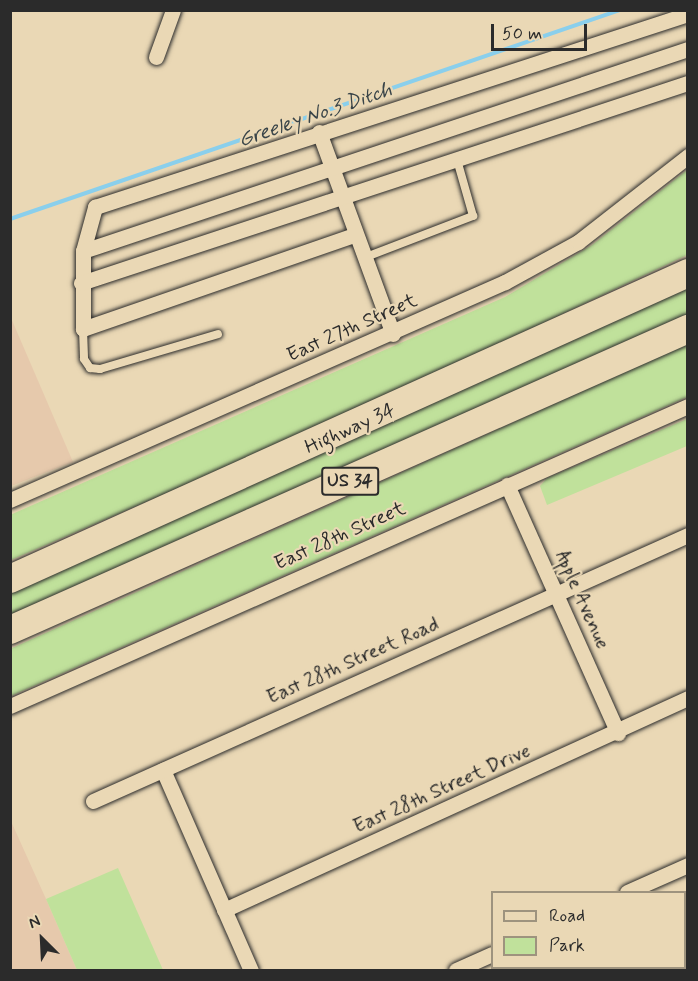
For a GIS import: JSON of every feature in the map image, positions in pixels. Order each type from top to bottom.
[{"type":"highway","name":"Highway 34","points":[[10,579],[687,273]]},
{"type":"highway","name":"US 34","points":[[10,630],[687,329]]},
{"type":"street","points":[[156,57],[173,10]]},
{"type":"street","points":[[354,235],[83,329],[81,283],[83,251],[94,207],[687,14]]},
{"type":"street","points":[[83,251],[687,49]]},
{"type":"street","points":[[81,283],[687,83]]},
{"type":"street","points":[[319,132],[329,170],[354,235],[366,257],[393,334]]},
{"type":"street","name":"East 27th Street","points":[[10,500],[393,334],[578,242],[687,156]]},
{"type":"street","name":"East 28th Street","points":[[10,706],[687,406]]},
{"type":"street","name":"Apple Avenue","points":[[507,485],[618,733]]},
{"type":"street","name":"East 28th Street Road","points":[[93,801],[630,558],[687,535]]},
{"type":"street","name":"East 28th Street Drive","points":[[224,910],[618,733],[682,701]]},
{"type":"street","points":[[163,770],[251,970]]},
{"type":"street","points":[[630,891],[686,871]]},
{"type":"street","points":[[456,970],[491,954]]},
{"type":"lane","points":[[366,257],[473,216],[457,160]]},
{"type":"lane","points":[[83,329],[84,359],[90,368],[100,369],[218,334]]},
{"type":"shaded area","points":[[11,318],[73,462],[10,486]]},
{"type":"shaded area","points":[[10,819],[46,899],[77,970],[11,970]]},
{"type":"green space","points":[[687,170],[687,255],[353,413],[11,560],[10,515],[505,297],[592,245]]},
{"type":"green space","points":[[687,284],[687,316],[11,621],[10,589]]},
{"type":"green space","points":[[687,344],[687,397],[11,696],[10,649]]},
{"type":"green space","points":[[687,419],[687,446],[547,505],[540,486],[547,478]]},
{"type":"green space","points":[[118,868],[163,970],[77,970],[46,899]]},
{"type":"waterway","name":"Greeley No.3 Ditch","points":[[10,219],[620,10]]}]
